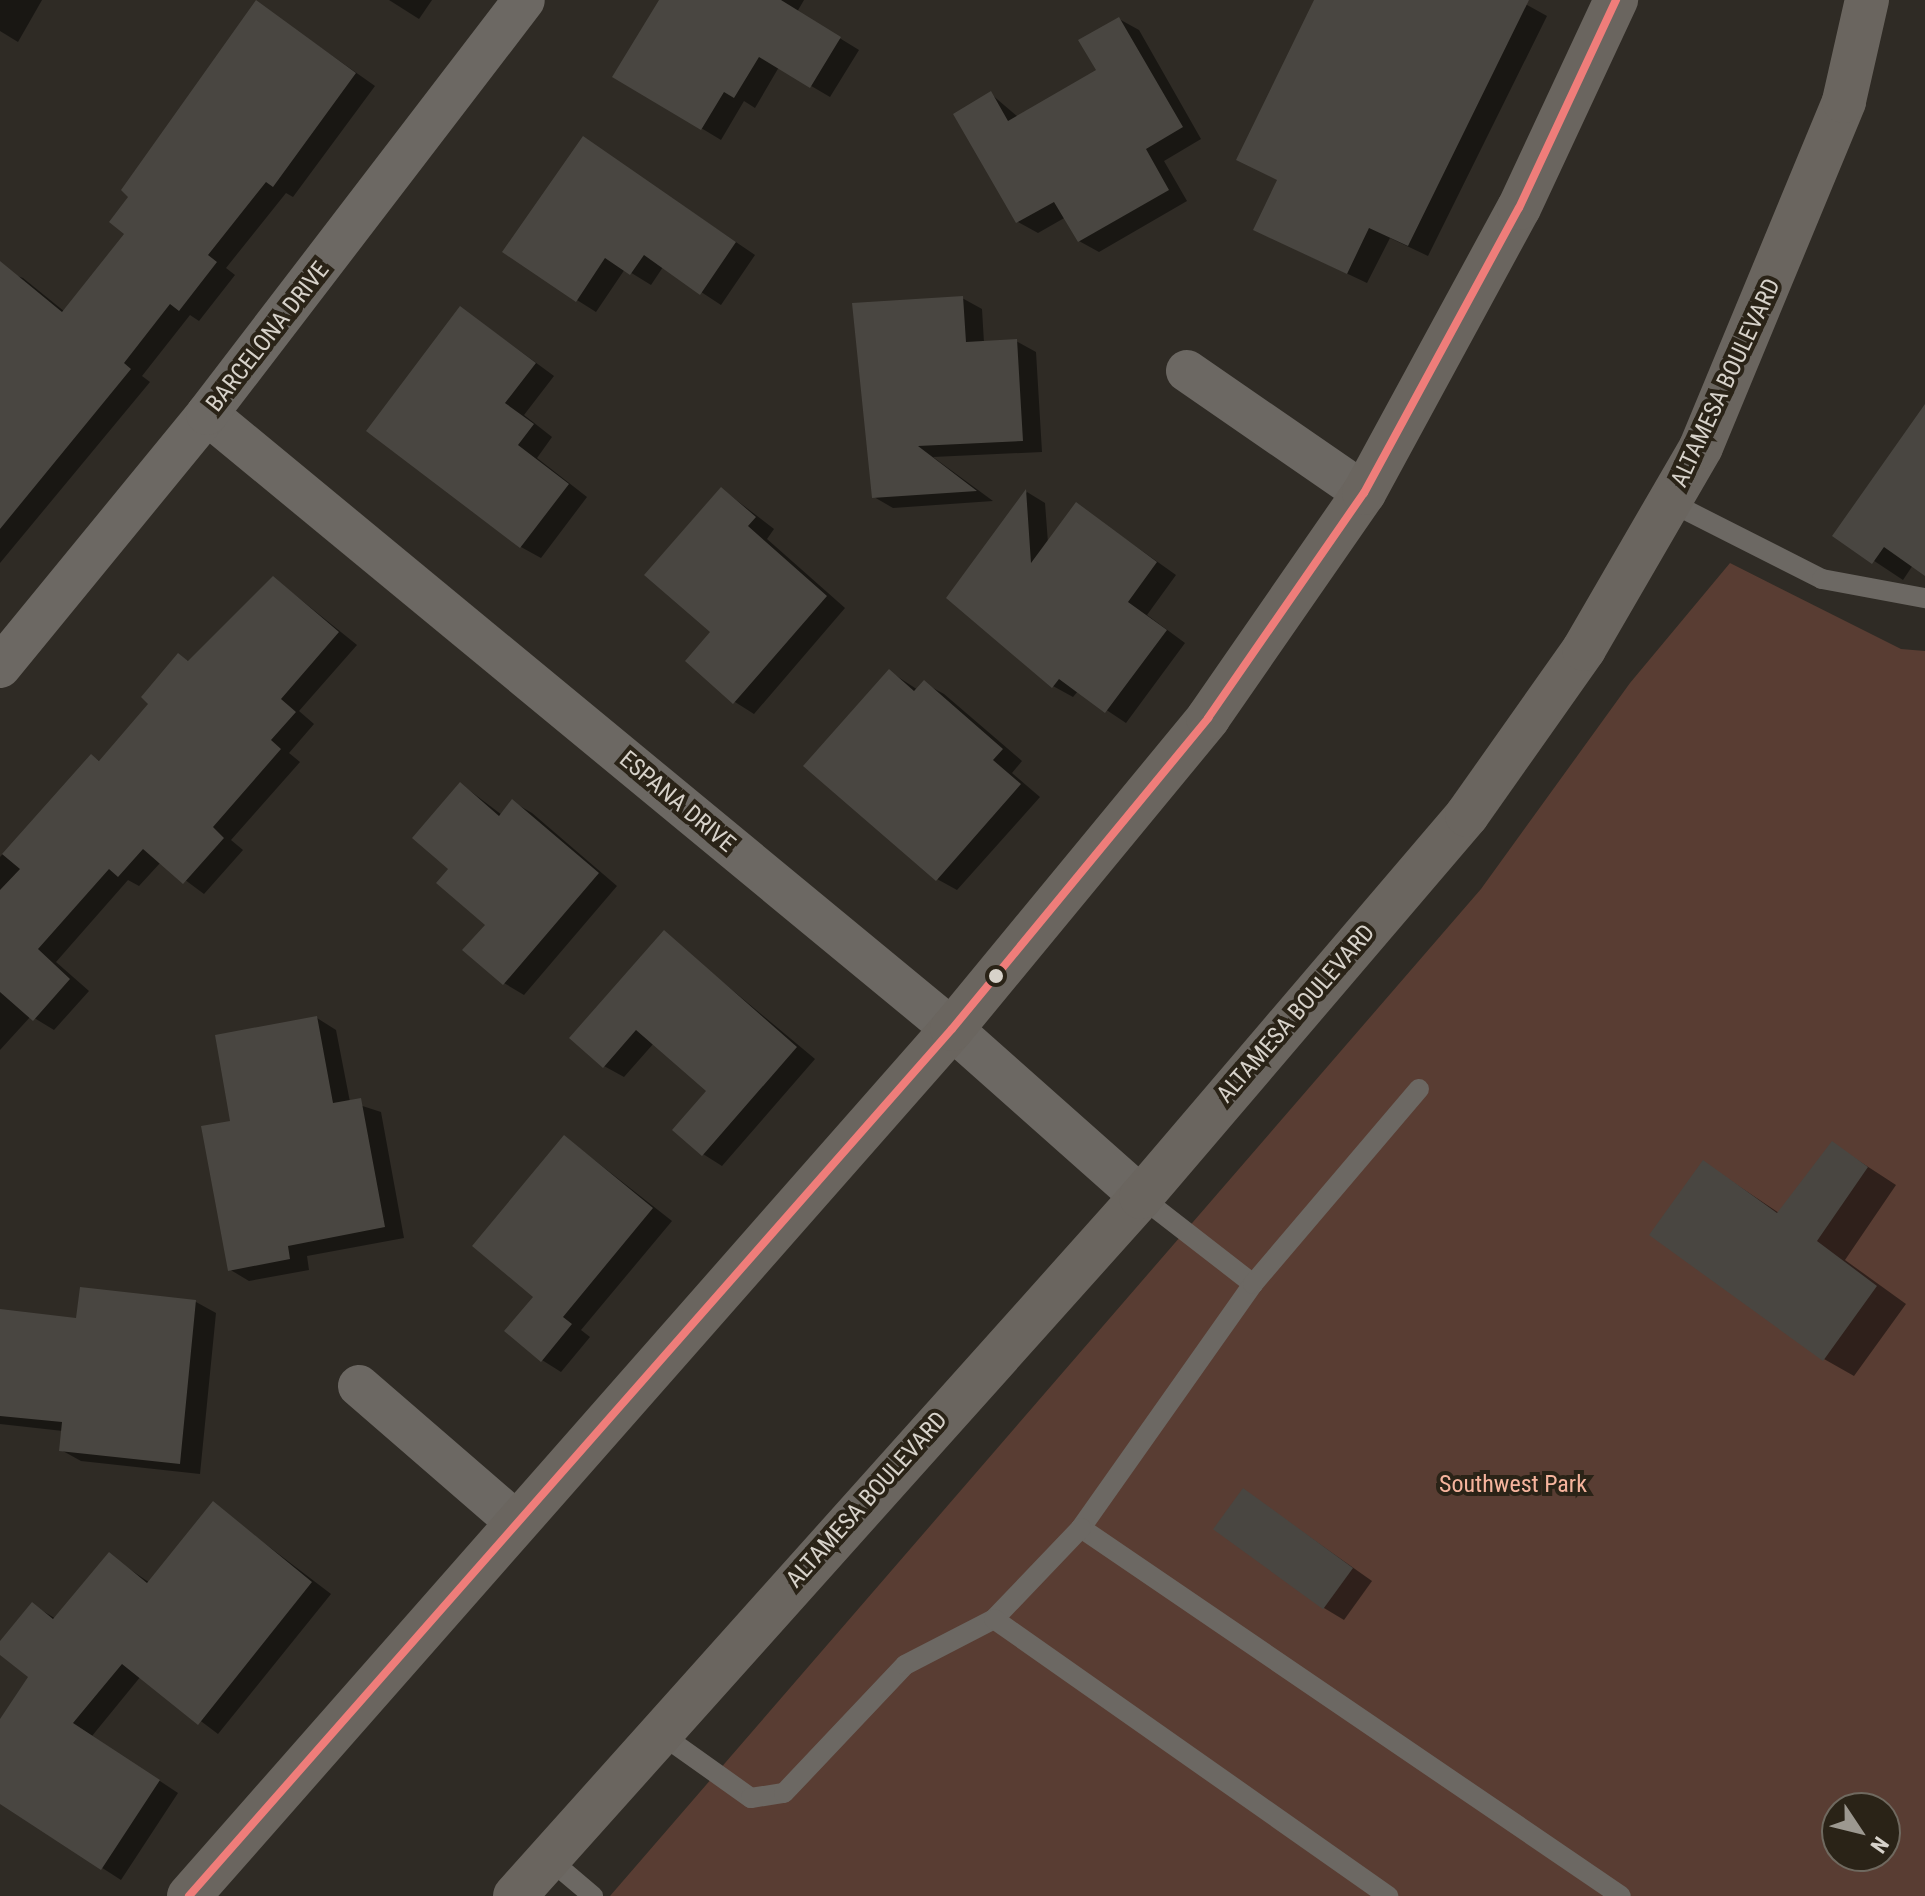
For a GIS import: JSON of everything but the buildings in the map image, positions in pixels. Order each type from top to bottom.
[{"type":"main road","points":[[189,1896],[952,1029],[1208,718],[1364,493],[1519,208],[1616,0]]},
{"type":"main road","name":"ALTAMESA BOULEVARD","points":[[515,1896],[658,1732],[1141,1197],[1467,815],[1584,649],[1670,502],[1793,237],[1844,101],[1867,0]]},
{"type":"street","name":"BARCELONA DRIVE","points":[[0,667],[207,414],[524,0]]},
{"type":"street","points":[[1187,371],[1364,493]]},
{"type":"street","name":"ESPANA DRIVE","points":[[207,414],[952,1029],[1141,1197]]},
{"type":"street","points":[[359,1386],[516,1522]]},
{"type":"lane","points":[[1670,502],[1822,579],[1925,598]]},
{"type":"lane","points":[[658,1732],[751,1798],[784,1793],[905,1665],[994,1619],[1081,1528],[1253,1284],[1419,1089]]},
{"type":"lane","points":[[1141,1197],[1253,1284]]},
{"type":"lane","points":[[1081,1528],[1621,1896]]},
{"type":"lane","points":[[994,1619],[1388,1896]]},
{"type":"lane","points":[[548,1858],[593,1896]]},
{"type":"green space","name":"Southwest Park","points":[[1730,563],[1901,649],[1925,651],[1925,1896],[610,1896],[1481,889],[1630,683]]},
{"type":"transit line","points":[[189,1896],[952,1029],[1208,718],[1364,493],[1519,208],[1616,0]]}]
